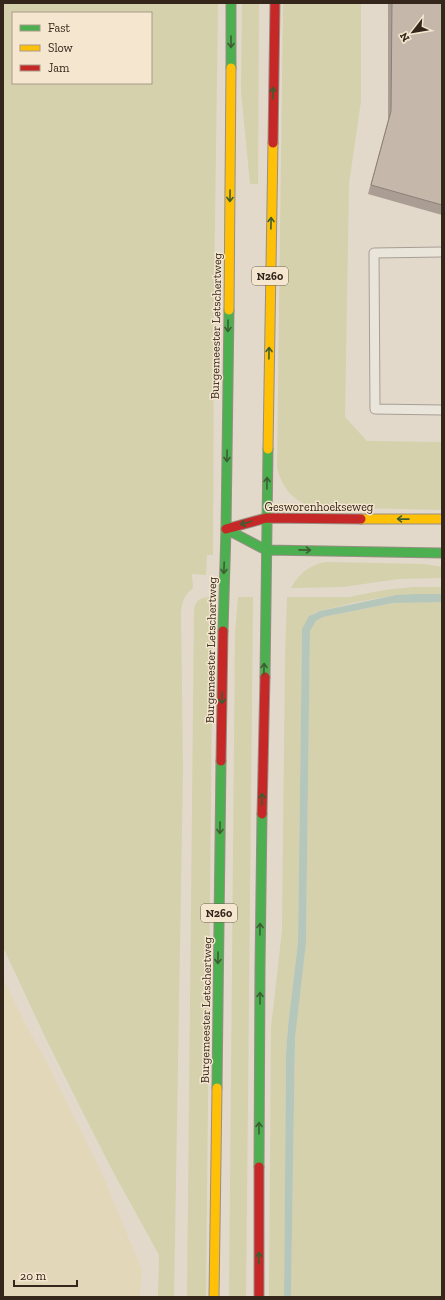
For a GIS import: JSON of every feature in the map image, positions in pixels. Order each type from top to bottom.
[{"type":"main road","name":"Burgemeester Letschertweg","points":[[214,1297],[223,592],[226,529],[231,157],[231,3]]},
{"type":"main road","name":"N260","points":[[259,1297],[260,968],[275,3]]},
{"type":"main road","name":"Gesworenhoekseweg","points":[[226,529],[266,518],[442,519]]},
{"type":"main road","points":[[226,529],[266,550],[442,553]]},
{"type":"lane","points":[[442,252],[374,253],[374,409],[442,410]]},
{"type":"shaded area","points":[[3,3],[218,3],[214,296],[213,555],[207,555],[206,575],[192,574],[193,588],[187,593],[184,599],[181,613],[183,770],[174,1297],[158,1297],[159,1255],[110,1166],[48,1043],[3,947]]},
{"type":"shaded area","points":[[242,3],[259,3],[258,184],[250,184],[241,91]]},
{"type":"shaded area","points":[[283,3],[361,3],[361,101],[349,184],[345,417],[367,441],[442,442],[442,510],[316,507],[301,502],[290,494],[279,476],[277,468]]},
{"type":"shaded area","points":[[326,562],[424,564],[442,567],[441,578],[398,579],[343,587],[291,588],[301,574],[306,570],[315,565]]},
{"type":"shaded area","points":[[413,587],[442,587],[442,594],[396,595],[352,603],[316,612],[309,616],[302,633],[298,942],[286,1054],[284,1297],[269,1297],[271,1028],[282,930],[287,597],[349,597],[385,590]]},
{"type":"shaded area","points":[[442,594],[442,602],[393,603],[323,617],[316,621],[310,631],[306,943],[295,1039],[291,1297],[284,1297],[286,1054],[298,942],[302,629],[309,616],[320,611],[396,595]]},
{"type":"shaded area","points":[[213,597],[206,1297],[187,1297],[194,611],[198,601]]},
{"type":"shaded area","points":[[238,597],[253,597],[246,1297],[229,1297],[235,634]]},
{"type":"shaded area","points":[[442,602],[442,1297],[291,1297],[295,1039],[306,943],[310,631],[316,621],[323,617],[393,603]]},
{"type":"shaded area","points":[[3,978],[104,1178],[142,1270],[140,1297],[3,1297]]},
{"type":"building","points":[[392,3],[442,3],[442,205],[371,185],[391,111]]},
{"type":"traffic: fast","points":[[231,3],[231,68]]},
{"type":"traffic: fast","points":[[223,631],[229,310]]},
{"type":"traffic: fast","points":[[265,677],[268,449]]},
{"type":"traffic: fast","points":[[226,529],[266,550],[442,553]]},
{"type":"traffic: fast","points":[[217,1088],[221,761]]},
{"type":"traffic: fast","points":[[259,1167],[262,814]]},
{"type":"traffic: slow","points":[[229,310],[231,68]]},
{"type":"traffic: slow","points":[[268,449],[273,143]]},
{"type":"traffic: slow","points":[[361,519],[442,519]]},
{"type":"traffic: slow","points":[[214,1297],[217,1088]]},
{"type":"traffic: jam","points":[[273,143],[275,3]]},
{"type":"traffic: jam","points":[[226,529],[266,518],[361,519]]},
{"type":"traffic: jam","points":[[221,761],[223,631]]},
{"type":"traffic: jam","points":[[262,814],[265,677]]},
{"type":"traffic: jam","points":[[259,1167],[259,1297]]}]
